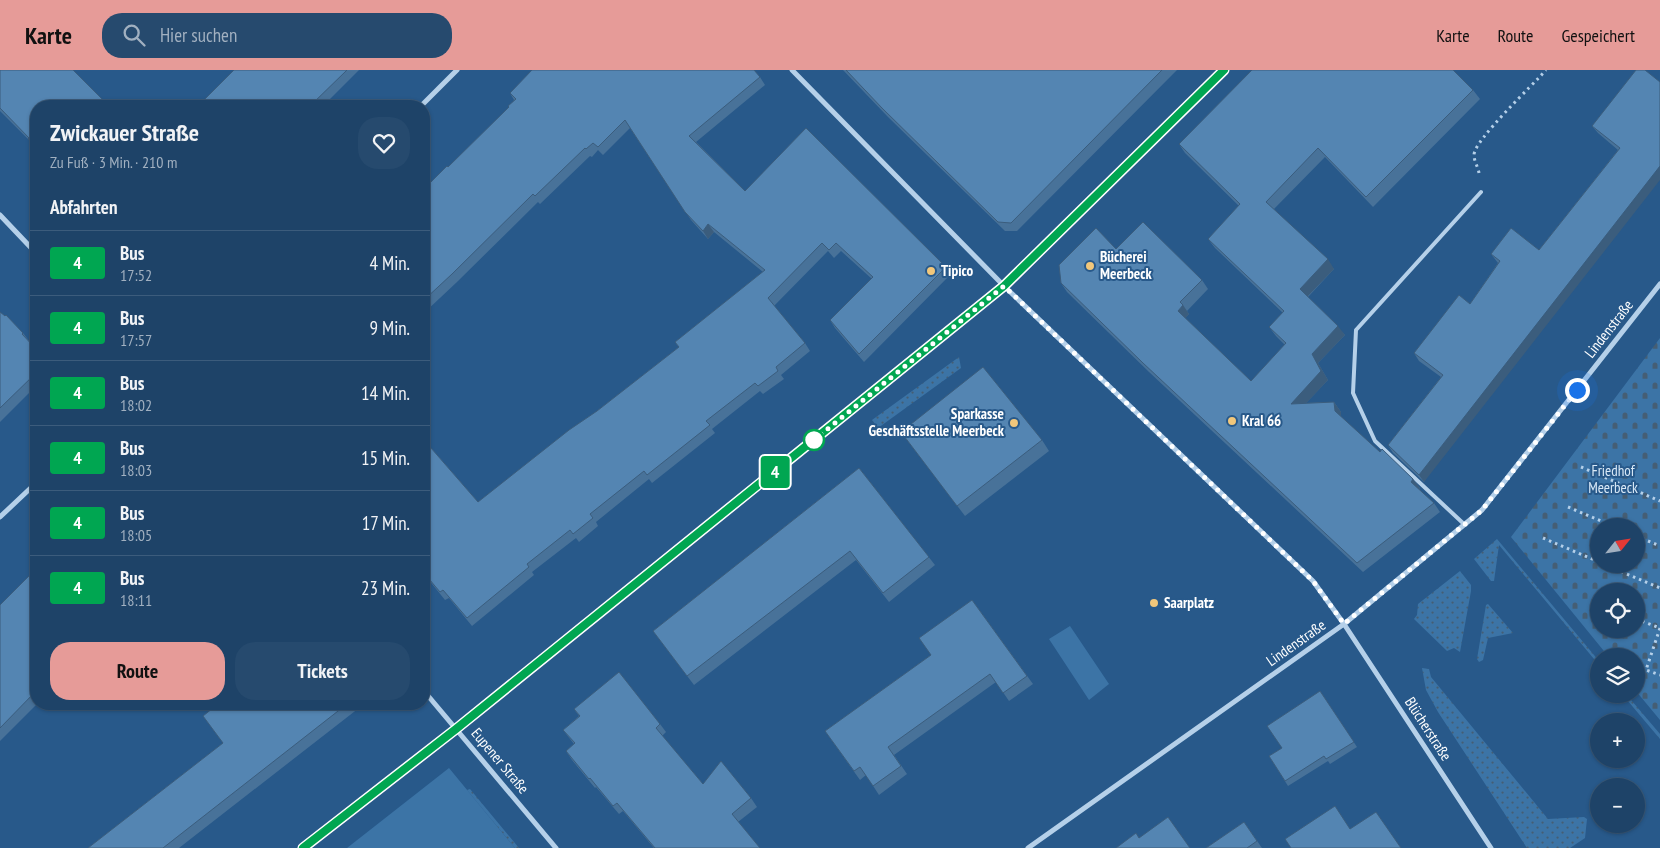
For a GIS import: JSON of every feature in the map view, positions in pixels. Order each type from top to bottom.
[{"type":"street","points":[[427,100],[457,70]]},
{"type":"street","name":"Blücherstraße","points":[[792,70],[1004,286],[1313,581],[1344,624],[1491,848]]},
{"type":"street","points":[[304,848],[456,729],[1004,286],[1224,70]]},
{"type":"street","points":[[0,215],[30,247]]},
{"type":"street","name":"Lindenstraße","points":[[1028,848],[1344,624],[1482,510],[1660,284]]},
{"type":"street","points":[[0,518],[30,489]]},
{"type":"street","name":"Eupener Straße","points":[[430,698],[556,848]]},
{"type":"lane","points":[[1465,525],[1375,441],[1353,392],[1355,338],[1356,330],[1481,192]]},
{"type":"path","points":[[1481,192],[1479,171],[1474,156],[1475,148],[1546,70]]},
{"type":"path","points":[[1581,466],[1660,501]]},
{"type":"path","points":[[1568,507],[1594,518]]},
{"type":"path","points":[[1543,538],[1590,558]]},
{"type":"path","points":[[1645,540],[1660,546]]},
{"type":"path","points":[[1624,573],[1660,588]]},
{"type":"path","points":[[1645,622],[1660,628],[1646,670],[1660,675]]},
{"type":"green space","name":"Friedhof Meerbeck","points":[[1660,338],[1660,720],[1645,702],[1645,648],[1601,648],[1593,638],[1645,638],[1645,583],[1590,583],[1590,634],[1511,537]]},
{"type":"green space","points":[[959,357],[961,368],[878,428],[872,420]]},
{"type":"green space","points":[[1497,539],[1590,650],[1590,654],[1499,545],[1494,581],[1491,581],[1474,559]]},
{"type":"green space","points":[[1460,571],[1471,585],[1471,591],[1460,652],[1454,648],[1447,651],[1414,619],[1417,615],[1418,604]]},
{"type":"green space","points":[[1488,604],[1513,633],[1488,638],[1483,660],[1479,662],[1477,659],[1486,605]]},
{"type":"green space","points":[[1070,626],[1109,684],[1089,700],[1049,639]]},
{"type":"green space","points":[[1422,668],[1429,669],[1431,677],[1548,819],[1584,817],[1587,819],[1585,838],[1570,848],[1527,848],[1438,712],[1426,690]]},
{"type":"green space","points":[[1630,703],[1634,703],[1642,713],[1638,713]]},
{"type":"green space","points":[[1645,716],[1660,734],[1660,739],[1645,721]]},
{"type":"green space","points":[[449,768],[515,848],[347,848]]},
{"type":"green space","points":[[470,789],[519,848],[515,848],[467,790]]},
{"type":"building","points":[[0,70],[73,70],[103,100],[30,100],[30,141],[0,108]]},
{"type":"building","points":[[234,70],[347,70],[316,100],[204,100]]},
{"type":"building","points":[[532,70],[754,70],[760,77],[689,136],[745,191],[806,128],[946,267],[859,354],[830,320],[873,277],[836,243],[829,250],[822,243],[768,298],[805,343],[776,367],[778,371],[758,386],[755,383],[706,421],[710,425],[647,475],[644,471],[590,514],[593,518],[573,534],[570,530],[527,564],[529,567],[467,618],[443,590],[440,592],[430,580],[430,447],[478,502],[679,347],[675,342],[765,270],[708,224],[703,231],[685,212],[625,120],[598,147],[593,143],[585,148],[535,196],[533,194],[430,294],[430,183],[509,107],[516,99],[510,93]]},
{"type":"building","points":[[846,70],[1162,70],[1011,223],[998,222]]},
{"type":"building","points":[[1252,70],[1453,70],[1473,90],[1366,197],[1318,148],[1266,202],[1328,259],[1300,289],[1338,326],[1312,354],[1321,371],[1291,404],[1334,402],[1335,411],[1380,452],[1382,449],[1413,479],[1411,482],[1434,503],[1357,563],[1143,363],[1061,283],[1059,265],[1096,228],[1116,249],[1143,222],[1202,280],[1180,302],[1183,305],[1178,311],[1251,381],[1286,343],[1269,327],[1284,311],[1208,239],[1240,204],[1179,144]]},
{"type":"building","points":[[1636,70],[1645,70],[1660,82],[1660,166],[1419,475],[1388,445],[1443,375],[1414,353],[1459,295],[1470,304],[1500,261],[1491,254],[1511,228],[1539,250],[1620,148],[1592,126]]},
{"type":"building","points":[[0,312],[6,315],[30,343],[30,379],[0,408]]},
{"type":"building","points":[[983,367],[1042,440],[957,506],[901,432]]},
{"type":"building","points":[[859,468],[929,557],[883,593],[850,551],[687,676],[653,631]]},
{"type":"building","points":[[30,575],[30,697],[0,728],[0,605]]},
{"type":"building","points":[[972,600],[1027,676],[1003,693],[990,674],[888,747],[901,766],[873,786],[860,767],[854,771],[825,731],[931,655],[919,638]]},
{"type":"building","points":[[619,672],[660,724],[656,728],[703,784],[721,761],[751,798],[732,814],[760,848],[655,848],[617,803],[613,806],[566,751],[575,743],[563,730],[580,716],[574,709]]},
{"type":"building","points":[[1320,691],[1354,742],[1326,759],[1324,756],[1285,781],[1269,756],[1282,748],[1267,726]]},
{"type":"building","points":[[210,710],[339,710],[163,848],[88,848],[223,743],[203,716]]},
{"type":"building","points":[[1335,806],[1350,829],[1376,812],[1401,848],[1291,848],[1285,839]]},
{"type":"building","points":[[1168,817],[1190,848],[1116,848],[1136,833],[1139,838]]},
{"type":"building","points":[[1244,822],[1257,841],[1247,848],[1206,848]]},
{"type":"bus line","name":"4","points":[[303,848],[456,729],[1004,286],[1224,70]]},
{"type":"place","name":"Bücherei Meerbeck","points":[[1090,266]]},
{"type":"place","name":"Tipico","points":[[931,271]]},
{"type":"place","name":"Kral 66","points":[[1232,421]]},
{"type":"place","name":"Sparkasse Geschäftsstelle Meerbeck","points":[[1014,423]]},
{"type":"place","name":"Saarplatz","points":[[1154,603]]},
{"type":"route","points":[[814,440],[1004,286],[1313,581],[1344,624],[1482,510],[1577,390]]}]
